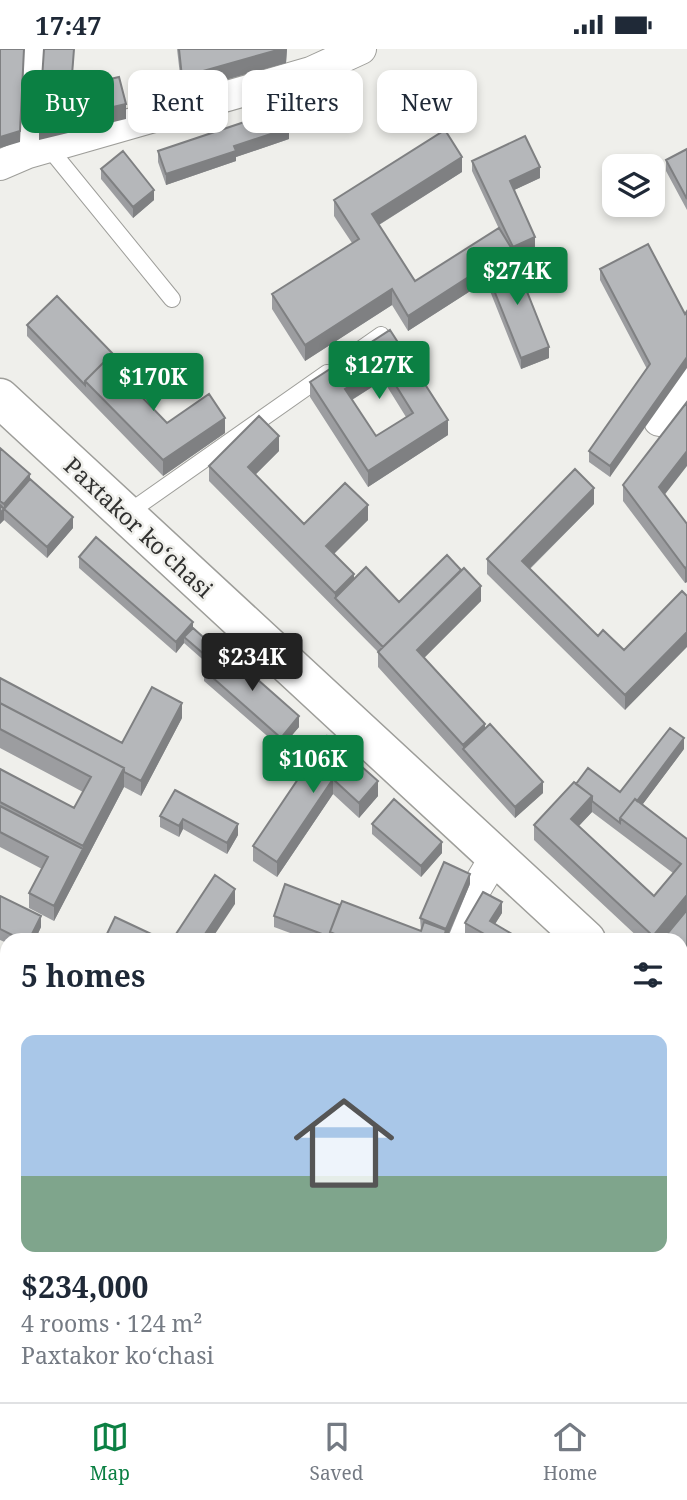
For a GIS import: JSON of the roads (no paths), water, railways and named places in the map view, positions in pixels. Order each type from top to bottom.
[{"type":"main road","name":"Paxtakor koʻchasi","points":[[0,398],[578,933]]},
{"type":"street","points":[[34,49],[38,151]]},
{"type":"street","points":[[0,165],[311,61],[362,49]]},
{"type":"street","points":[[659,421],[687,381]]},
{"type":"street","points":[[457,933],[464,909],[495,857]]},
{"type":"lane","points":[[38,151],[172,299]]},
{"type":"lane","points":[[125,515],[381,335]]}]
